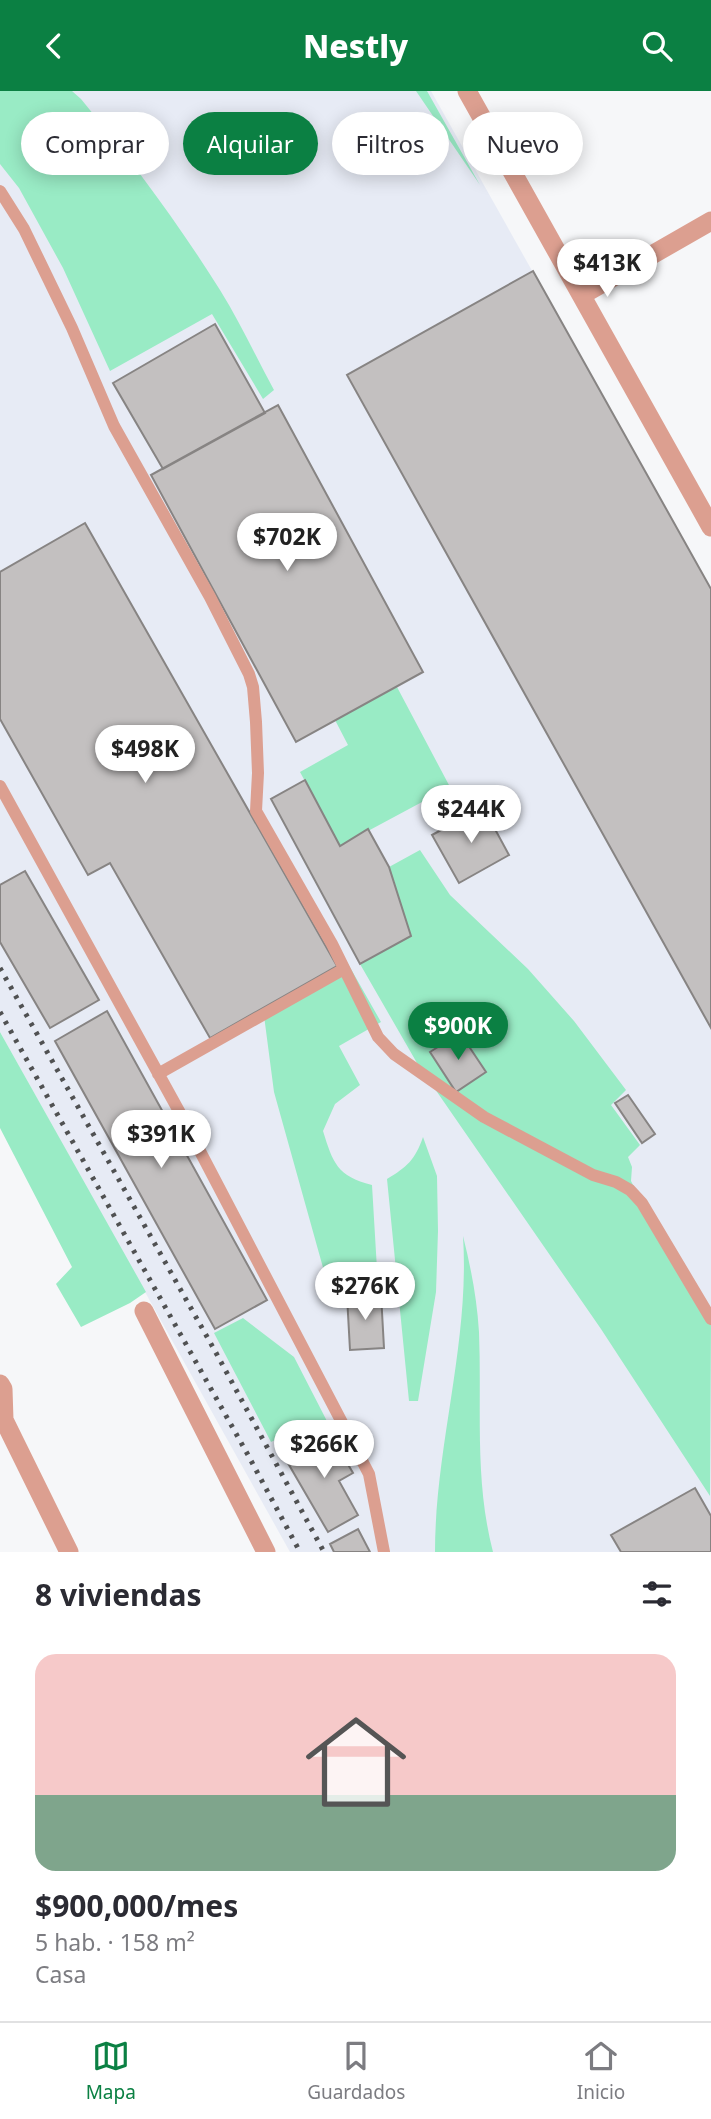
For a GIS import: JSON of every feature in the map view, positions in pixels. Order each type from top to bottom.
[{"type":"street","points":[[467,91],[711,527]]},
{"type":"street","points":[[582,295],[711,221]]},
{"type":"street","points":[[144,1311],[266,1552]]},
{"type":"street","points":[[0,1384],[3,1389],[4,1420],[69,1552]]},
{"type":"lane","points":[[0,191],[24,229],[72,328],[114,426],[210,597],[249,674],[256,722],[256,811],[344,969],[378,1037],[394,1054],[484,1117],[593,1175],[616,1182],[630,1191],[642,1203],[711,1319]]},
{"type":"lane","points":[[0,786],[158,1074],[369,1474],[384,1552]]},
{"type":"lane","points":[[158,1074],[344,969]]},
{"type":"shaded area","points":[[0,91],[431,91],[443,112],[332,112],[332,175],[449,175],[449,123],[463,148],[463,175],[478,175],[711,589],[711,1552],[290,1552],[0,1032]]},
{"type":"green space","points":[[0,91],[72,91],[91,112],[21,112],[21,175],[141,175],[220,290],[274,390],[263,399],[212,314],[110,371],[63,268],[19,188],[0,164]]},
{"type":"green space","points":[[416,91],[427,91],[439,112],[430,112]]},
{"type":"green space","points":[[449,130],[463,155],[463,160],[449,139]]},
{"type":"green space","points":[[397,687],[450,787],[340,846],[300,772],[348,745],[335,720]]},
{"type":"green space","points":[[420,850],[450,895],[528,969],[574,1021],[626,1090],[611,1105],[640,1145],[628,1157],[632,1167],[631,1181],[711,1320],[710,1496],[601,1329],[417,1063],[360,964],[411,936],[389,867]]},
{"type":"green space","points":[[347,962],[381,1022],[339,1046],[360,1085],[335,1104],[323,1131],[338,1167],[351,1177],[372,1185],[378,1286],[329,1289],[274,1092],[263,1008]]},
{"type":"green space","points":[[0,1032],[146,1292],[81,1327],[56,1284],[72,1267],[0,1128]]},
{"type":"green space","points":[[423,1137],[437,1176],[436,1292],[418,1401],[409,1401],[387,1179],[410,1162]]},
{"type":"green space","points":[[463,1236],[478,1320],[481,1470],[493,1552],[435,1552],[440,1473],[462,1316]]},
{"type":"green space","points":[[243,1318],[294,1357],[330,1427],[290,1449],[283,1436],[271,1442],[214,1333]]},
{"type":"building","points":[[533,271],[711,589],[711,1028],[347,375]]},
{"type":"building","points":[[215,324],[265,413],[163,469],[113,383]]},
{"type":"building","points":[[278,405],[423,672],[296,742],[151,475]]},
{"type":"building","points":[[85,523],[337,966],[210,1038],[110,863],[88,875],[0,719],[0,572]]},
{"type":"building","points":[[305,780],[340,846],[368,829],[389,867],[411,936],[360,964],[271,799]]},
{"type":"building","points":[[483,807],[509,855],[459,883],[432,835]]},
{"type":"building","points":[[25,871],[99,1000],[50,1028],[0,942],[0,885]]},
{"type":"building","points":[[107,1011],[267,1300],[215,1329],[55,1041]]},
{"type":"building","points":[[460,1033],[486,1072],[456,1092],[430,1052]]},
{"type":"building","points":[[628,1095],[655,1134],[642,1143],[615,1103]]},
{"type":"building","points":[[381,1294],[384,1348],[350,1350],[347,1296]]},
{"type":"building","points":[[329,1432],[353,1473],[339,1481],[358,1515],[328,1532],[285,1458]]},
{"type":"building","points":[[695,1488],[711,1516],[711,1552],[621,1552],[611,1535]]},
{"type":"building","points":[[358,1529],[370,1552],[334,1552],[330,1544]]},
{"type":"railway","points":[[0,968],[215,1351],[324,1552]]},
{"type":"railway","points":[[0,1012],[300,1552]]}]
